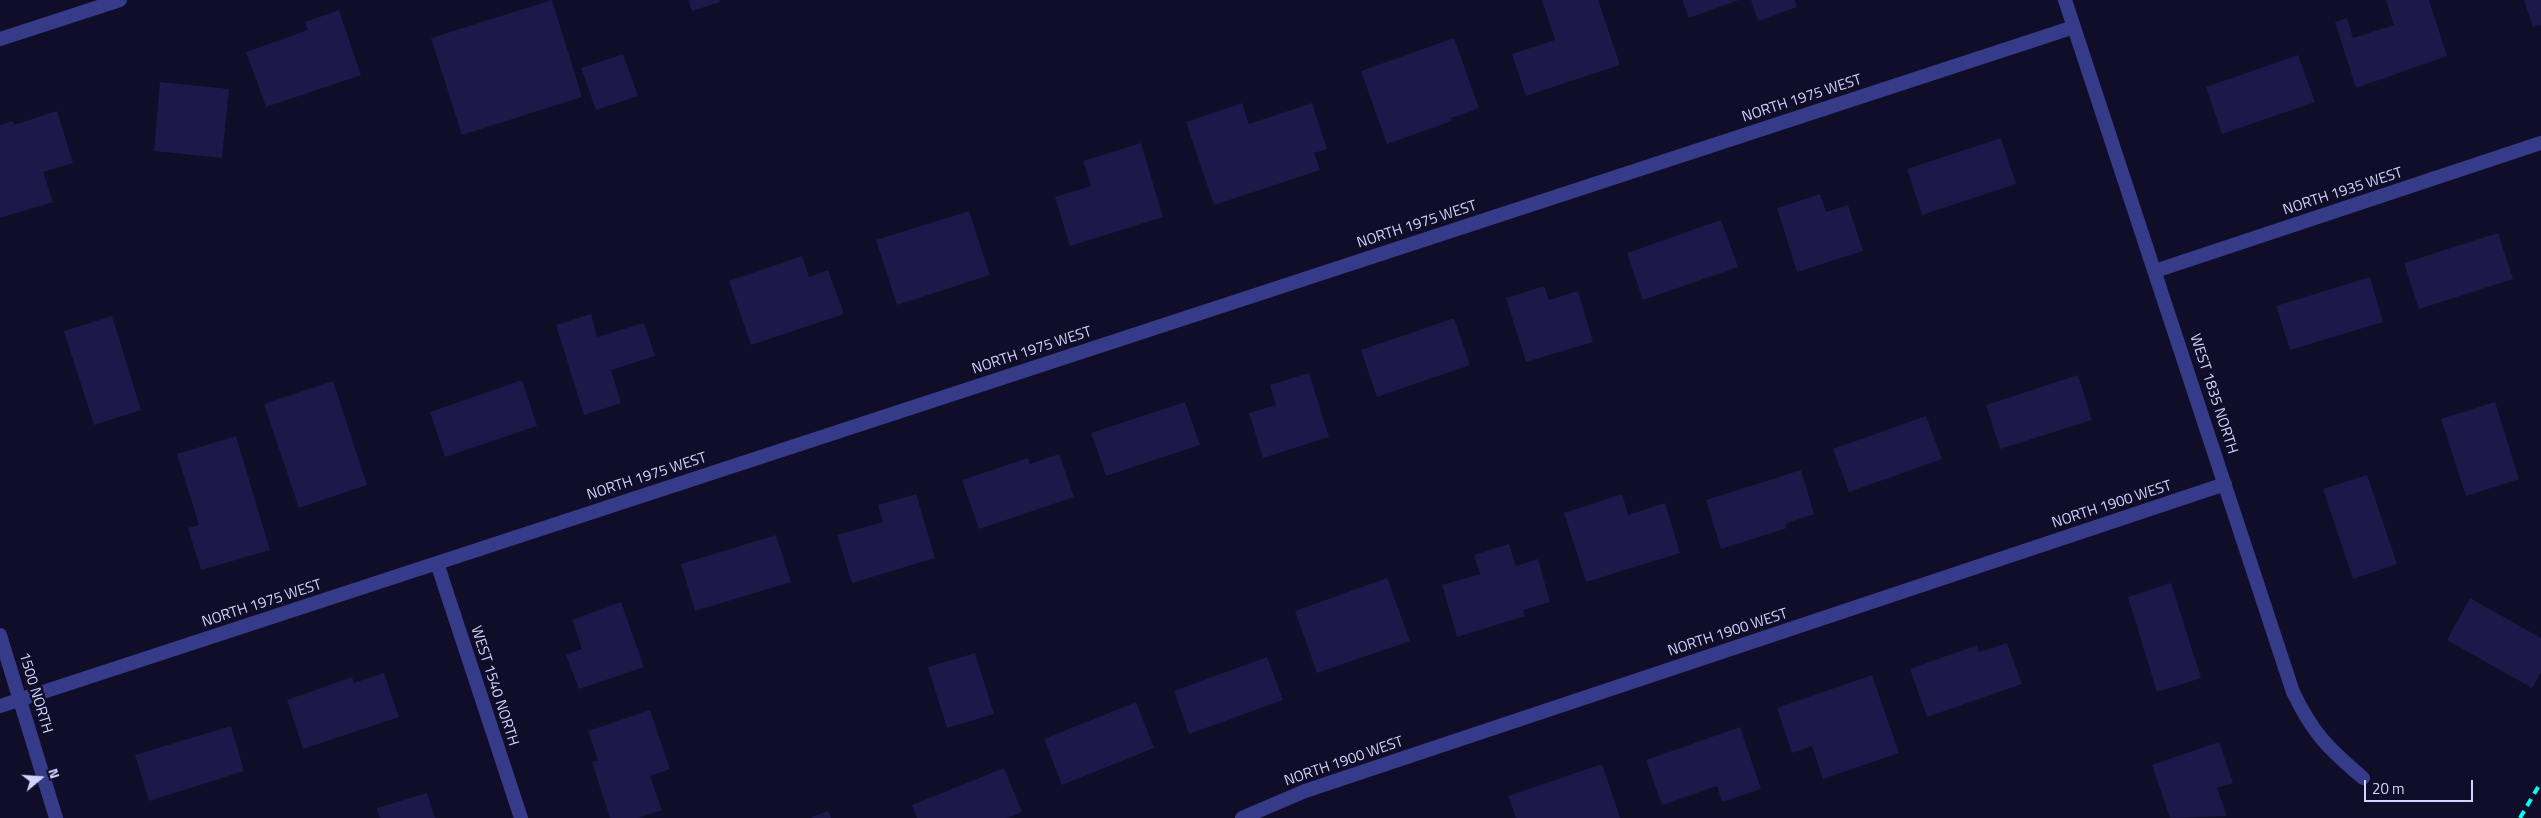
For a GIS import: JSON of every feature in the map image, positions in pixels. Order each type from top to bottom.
[{"type":"street","points":[[0,39],[120,0]]},
{"type":"street","name":"WEST 1835 NORTH","points":[[2065,0],[2293,692],[2304,716],[2326,746],[2363,778]]},
{"type":"street","name":"NORTH 1975 WEST","points":[[0,706],[2074,27]]},
{"type":"street","name":"NORTH 1935 WEST","points":[[2155,271],[2541,144]]},
{"type":"street","name":"NORTH 1900 WEST","points":[[1242,818],[1305,791],[2225,484]]},
{"type":"street","name":"WEST 1540 NORTH","points":[[437,563],[521,818]]},
{"type":"street","name":"1500 NORTH","points":[[0,635],[56,818]]},
{"type":"building","points":[[552,0],[582,97],[462,135],[431,38]]},
{"type":"building","points":[[688,0],[719,0],[720,2],[692,11]]},
{"type":"building","points":[[1598,0],[1620,65],[1526,96],[1512,54],[1555,40],[1542,1]]},
{"type":"building","points":[[1682,0],[1739,0],[1689,18]]},
{"type":"building","points":[[1751,0],[1795,0],[1797,7],[1758,21]]},
{"type":"building","points":[[2386,0],[2429,0],[2447,56],[2356,88],[2335,22],[2347,18],[2353,38],[2394,25]]},
{"type":"building","points":[[2524,0],[2541,0],[2541,25],[2533,27]]},
{"type":"building","points":[[339,10],[361,75],[266,107],[246,52],[308,30],[305,22]]},
{"type":"building","points":[[1454,38],[1479,108],[1451,118],[1452,121],[1387,144],[1361,71]]},
{"type":"building","points":[[623,54],[638,96],[596,110],[581,68]]},
{"type":"building","points":[[2298,55],[2315,102],[2222,134],[2206,87]]},
{"type":"building","points":[[160,82],[229,89],[222,158],[154,151]]},
{"type":"building","points":[[1242,103],[1249,124],[1312,103],[1327,149],[1314,153],[1320,170],[1214,205],[1186,122]]},
{"type":"building","points":[[57,111],[73,163],[43,172],[53,202],[0,218],[0,125],[13,121],[14,125]]},
{"type":"building","points":[[2001,138],[2016,184],[1922,215],[1907,169]]},
{"type":"building","points":[[1141,143],[1163,217],[1070,246],[1055,197],[1091,186],[1083,161]]},
{"type":"building","points":[[1820,194],[1826,212],[1848,205],[1863,251],[1797,272],[1777,208]]},
{"type":"building","points":[[969,211],[990,275],[897,305],[876,240]]},
{"type":"building","points":[[1721,220],[1738,267],[1643,300],[1627,253]]},
{"type":"building","points":[[2498,233],[2513,279],[2419,309],[2404,263]]},
{"type":"building","points":[[802,256],[809,277],[828,270],[844,314],[751,345],[729,281]]},
{"type":"building","points":[[2370,277],[2383,322],[2290,350],[2276,306]]},
{"type":"building","points":[[1544,286],[1549,300],[1578,291],[1593,342],[1526,362],[1506,298]]},
{"type":"building","points":[[591,314],[597,337],[644,323],[655,356],[611,370],[621,403],[584,415],[556,325]]},
{"type":"building","points":[[112,316],[141,410],[94,425],[64,331]]},
{"type":"building","points":[[1454,318],[1470,365],[1377,397],[1361,350]]},
{"type":"building","points":[[1309,373],[1329,437],[1263,458],[1249,413],[1276,405],[1270,385]]},
{"type":"building","points":[[2078,375],[2092,420],[2000,449],[1986,405]]},
{"type":"building","points":[[522,380],[537,426],[445,457],[430,412]]},
{"type":"building","points":[[333,381],[367,485],[299,508],[264,404]]},
{"type":"building","points":[[1185,402],[1200,445],[1106,476],[1091,433]]},
{"type":"building","points":[[2495,402],[2519,479],[2466,496],[2441,419]]},
{"type":"building","points":[[1926,416],[1942,459],[1849,492],[1833,449]]},
{"type":"building","points":[[236,436],[270,550],[201,570],[188,528],[199,525],[177,454]]},
{"type":"building","points":[[1059,454],[1074,497],[979,529],[962,480],[1028,458],[1030,464]]},
{"type":"building","points":[[1801,470],[1814,514],[1785,524],[1787,528],[1721,549],[1706,500]]},
{"type":"building","points":[[2367,475],[2397,564],[2353,579],[2323,489]]},
{"type":"building","points":[[916,494],[935,558],[852,583],[837,535],[883,522],[878,505]]},
{"type":"building","points":[[1622,494],[1628,515],[1665,503],[1680,553],[1586,582],[1564,513]]},
{"type":"building","points":[[776,535],[791,582],[695,611],[681,564]]},
{"type":"building","points":[[1509,544],[1516,566],[1538,559],[1550,602],[1523,610],[1525,616],[1457,637],[1442,585],[1480,574],[1474,555]]},
{"type":"building","points":[[1387,578],[1410,641],[1317,673],[1295,611]]},
{"type":"building","points":[[2171,583],[2201,678],[2157,692],[2128,597]]},
{"type":"building","points":[[2470,598],[2541,638],[2541,672],[2532,688],[2447,640]]},
{"type":"building","points":[[621,602],[644,667],[579,689],[566,655],[582,649],[572,620]]},
{"type":"building","points":[[2007,643],[2022,684],[1927,717],[1910,669],[1977,645],[1979,652]]},
{"type":"building","points":[[975,653],[994,714],[947,728],[928,667]]},
{"type":"building","points":[[1267,657],[1283,700],[1189,734],[1174,691]]},
{"type":"building","points":[[384,673],[399,717],[303,749],[287,700],[352,677],[354,683]]},
{"type":"building","points":[[1872,675],[1899,753],[1823,779],[1812,746],[1792,753],[1777,708]]},
{"type":"building","points":[[1136,702],[1154,748],[1062,785],[1044,739]]},
{"type":"building","points":[[650,710],[670,769],[650,776],[662,810],[639,818],[610,818],[592,762],[598,761],[588,731]]},
{"type":"building","points":[[231,726],[244,771],[149,801],[135,755]]},
{"type":"building","points":[[1740,727],[1761,789],[1722,802],[1717,786],[1662,805],[1646,760]]},
{"type":"building","points":[[2219,742],[2233,783],[2217,788],[2227,816],[2170,818],[2152,765]]},
{"type":"building","points":[[1602,764],[1620,818],[1516,818],[1508,796]]},
{"type":"building","points":[[1004,768],[1022,812],[1007,818],[917,818],[912,805]]},
{"type":"building","points":[[427,793],[435,818],[380,818],[377,808]]},
{"type":"building","points":[[828,811],[831,818],[810,818]]},
{"type":"railway","points":[[2520,818],[2541,782]]}]
